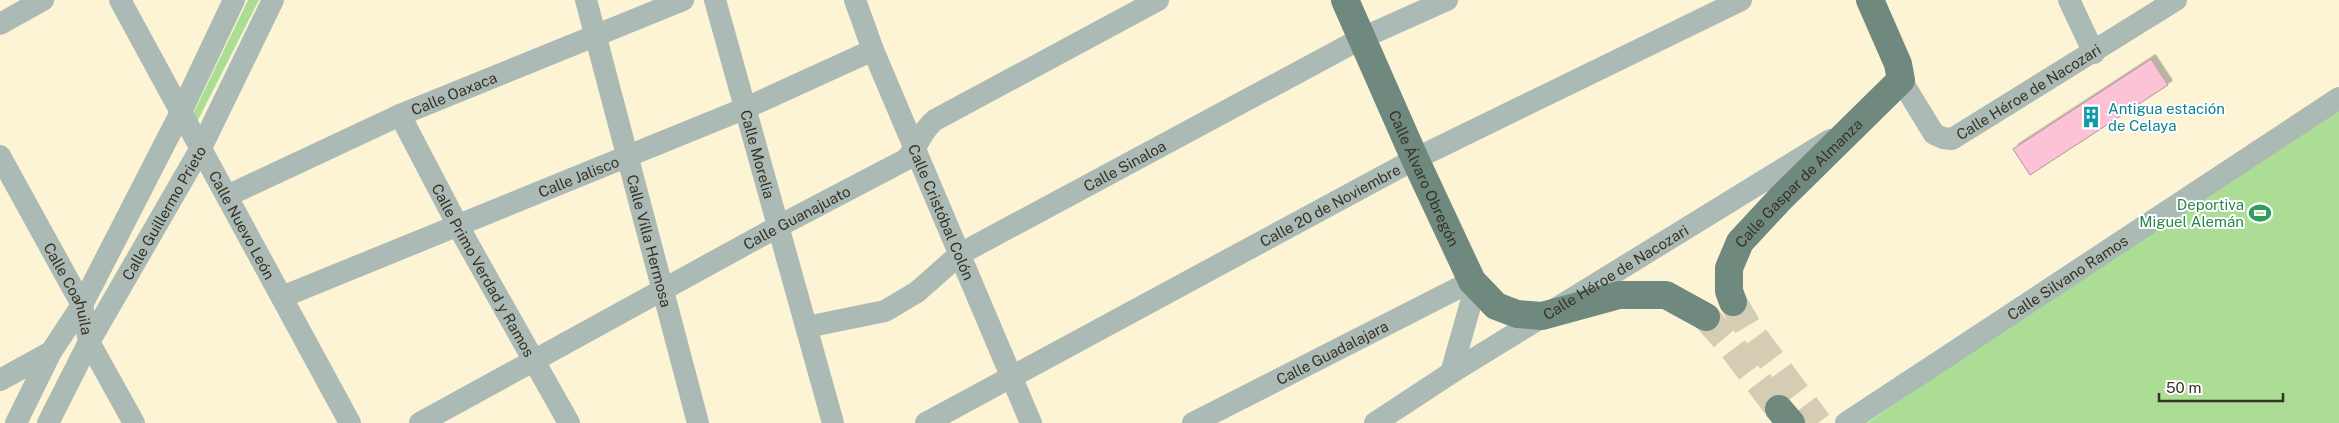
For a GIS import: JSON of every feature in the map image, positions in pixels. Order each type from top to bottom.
[{"type":"main road","name":"Calle Álvaro Obregón","points":[[1345,0],[1415,159],[1474,283],[1496,306],[1517,314],[1542,316]]},
{"type":"main road","points":[[1870,0],[1898,64],[1901,80]]},
{"type":"main road","name":"Calle Gaspar de Almanza","points":[[1733,302],[1729,290],[1729,268],[1740,242],[1901,80]]},
{"type":"main road","points":[[1542,316],[1618,295],[1666,295],[1706,317]]},
{"type":"street","points":[[0,24],[43,0]]},
{"type":"street","name":"Calle Nuevo León","points":[[120,0],[350,423]]},
{"type":"street","name":"Calle Guillermo Prieto","points":[[16,423],[51,352],[82,305],[181,112],[234,0]]},
{"type":"street","name":"Calle Guillermo Prieto","points":[[48,423],[89,342],[201,148],[273,0]]},
{"type":"street","name":"Calle Villa Hermosa","points":[[586,0],[698,423]]},
{"type":"street","name":"Calle Oaxaca","points":[[227,196],[400,115],[683,0]]},
{"type":"street","name":"Calle Morelia","points":[[715,0],[780,226],[833,423]]},
{"type":"street","name":"Calle Cristóbal Colón","points":[[855,0],[873,50],[1031,423]]},
{"type":"street","points":[[916,150],[923,129],[935,120],[1158,0]]},
{"type":"street","name":"Calle Sinaloa","points":[[807,327],[885,311],[917,292],[960,254],[1362,38],[1447,0]]},
{"type":"street","name":"Calle 20 de Noviembre","points":[[926,423],[1415,159],[1740,0]]},
{"type":"street","points":[[2068,0],[2094,52]]},
{"type":"street","name":"Calle Héroe de Nacozari","points":[[1901,80],[1934,134],[1952,139],[2176,0]]},
{"type":"street","name":"Calle Jalisco","points":[[282,297],[746,108],[873,50]]},
{"type":"street","name":"Calle Silvano Ramos","points":[[1846,423],[2339,98]]},
{"type":"street","name":"Calle Primo Verdad y Ramos","points":[[400,115],[458,226],[569,423]]},
{"type":"street","name":"Calle Héroe de Nacozari","points":[[1375,423],[1542,316],[1857,123]]},
{"type":"street","name":"Calle Guanajuato","points":[[420,423],[780,226],[905,160],[916,150]]},
{"type":"street","name":"Calle Coahuila","points":[[0,156],[82,305],[89,342],[134,423]]},
{"type":"street","points":[[1451,373],[1474,283]]},
{"type":"street","name":"Calle Guadalajara","points":[[1193,423],[1474,283]]},
{"type":"street","points":[[0,380],[51,352]]},
{"type":"green space","points":[[248,0],[259,0],[196,124],[192,116]]},
{"type":"green space","name":"Deportiva Miguel Alemán","points":[[2339,110],[2339,423],[1867,423],[2022,317]]},
{"type":"building","name":"Antigua estación de Celaya","points":[[2151,59],[2168,85],[2030,175],[2013,149]]},
{"type":"tunnel","points":[[1733,302],[1752,334],[1818,423]]},
{"type":"tunnel","points":[[1706,317],[1733,348],[1779,409]]},
{"type":"place","name":"Antigua estación de Celaya","points":[[2091,117]]},
{"type":"place","name":"Deportiva Miguel Alemán","points":[[2260,213]]}]
